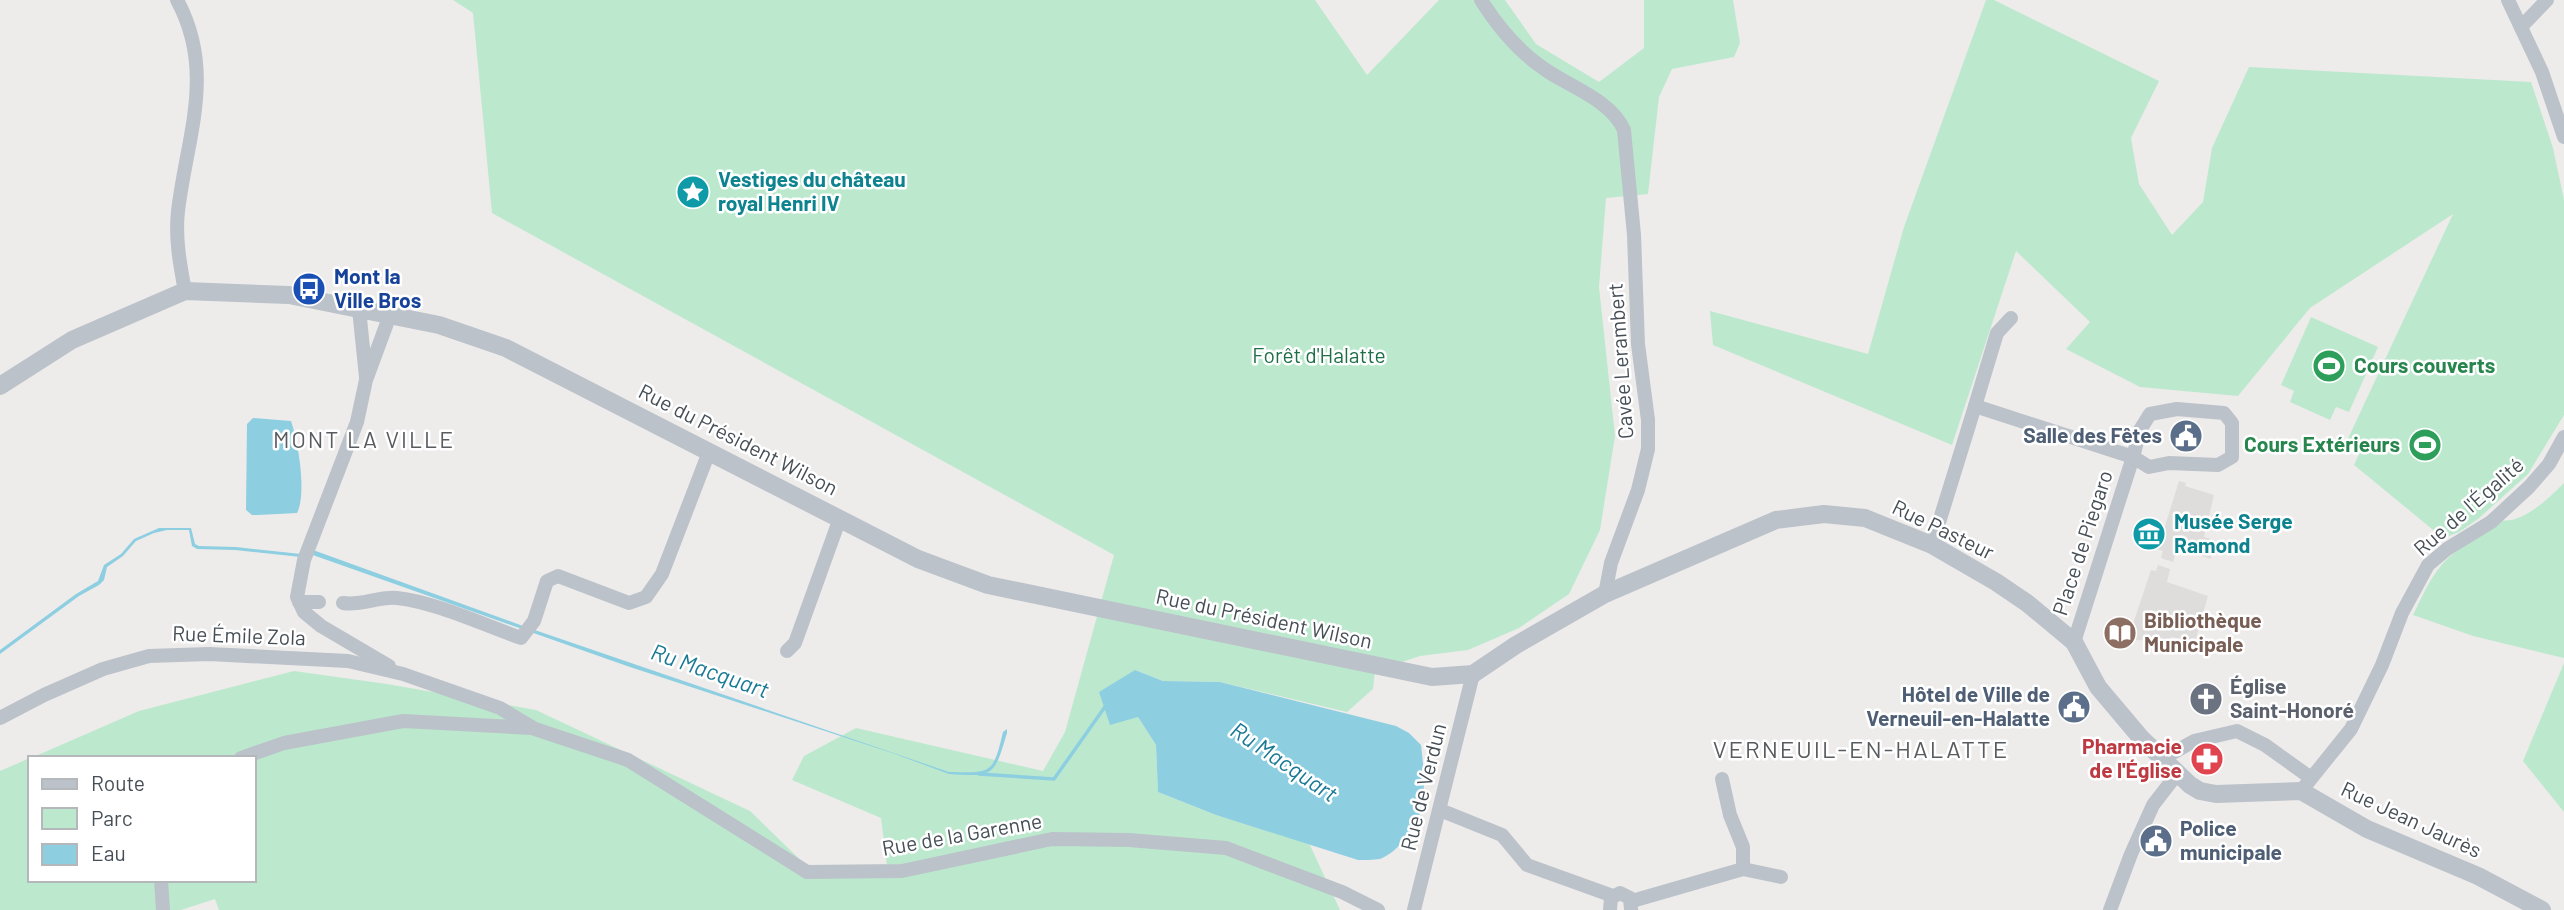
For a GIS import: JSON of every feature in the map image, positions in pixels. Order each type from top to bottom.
[{"type":"street","points":[[177,0],[195,43],[198,85],[178,214],[178,249],[184,292]]},
{"type":"street","name":"Cavée Lerambert","points":[[1481,0],[1495,22],[1520,49],[1620,120],[1626,143],[1634,235],[1638,344],[1648,420],[1648,449],[1639,490],[1611,563],[1605,594]]},
{"type":"street","points":[[2508,0],[2542,72],[2564,136]]},
{"type":"street","points":[[2522,27],[2547,0]]},
{"type":"street","name":"Rue du Président Wilson","points":[[0,386],[72,340],[184,292],[289,295],[439,325],[506,348],[918,559],[988,585],[1432,677],[1473,674]]},
{"type":"street","points":[[359,309],[366,380]]},
{"type":"street","points":[[390,315],[366,380],[357,422],[304,560],[297,597],[304,612],[321,626],[404,674],[500,708],[536,729]]},
{"type":"street","points":[[1932,545],[1997,333],[2011,318]]},
{"type":"street","points":[[1975,406],[2133,457],[2149,467],[2169,463],[2218,465],[2232,457],[2232,423],[2224,413],[2177,409],[2150,414],[2140,430],[2133,457]]},
{"type":"street","name":"Rue de l'Égalité","points":[[2306,784],[2351,729],[2382,665],[2402,613],[2428,565],[2447,549],[2491,522],[2529,487],[2549,464],[2564,437]]},
{"type":"street","points":[[343,603],[395,598],[435,608],[521,638],[534,621],[547,581],[558,576],[629,603],[646,597],[662,574],[709,452]]},
{"type":"street","name":"Place de Piegaro","points":[[2074,642],[2133,457]]},
{"type":"street","name":"Rue Pasteur","points":[[1473,674],[1605,594],[1741,533],[1776,520],[1802,516],[1824,514],[1865,517],[1932,545],[2006,589],[2074,642],[2098,687],[2124,719],[2177,774]]},
{"type":"street","points":[[787,651],[796,643],[840,519]]},
{"type":"street","points":[[299,602],[319,602]]},
{"type":"street","name":"Rue Émile Zola","points":[[0,718],[103,669],[149,656],[209,654],[348,662],[404,674]]},
{"type":"street","name":"Rue de Verdun","points":[[1415,910],[1473,674]]},
{"type":"street","points":[[247,756],[284,743],[403,721],[536,729]]},
{"type":"street","name":"Rue de la Garenne","points":[[536,729],[628,760],[807,872],[902,871],[1052,839],[1129,840],[1226,848],[1342,892],[1378,910]]},
{"type":"street","points":[[2162,759],[2194,741],[2237,732],[2265,745],[2306,784]]},
{"type":"street","points":[[2110,910],[2153,805],[2177,774],[2200,791],[2216,794],[2306,784]]},
{"type":"street","points":[[1722,779],[1730,815],[1743,847],[1743,869]]},
{"type":"street","name":"Rue Jean Jaurès","points":[[2306,784],[2367,829],[2478,876],[2542,910]]},
{"type":"street","points":[[1440,810],[1502,835],[1527,865],[1612,903],[1624,893],[1631,905],[1743,869],[1781,877]]},
{"type":"street","points":[[161,882],[163,910]]},
{"type":"shaded area","points":[[2179,481],[2186,483],[2185,486],[2214,495],[2204,537],[2220,542],[2219,549],[2213,548],[2211,559],[2177,548],[2173,562],[2161,558],[2163,551],[2158,549]]},
{"type":"shaded area","points":[[2158,565],[2170,569],[2167,582],[2208,596],[2195,642],[2171,637],[2169,643],[2128,639],[2151,570],[2156,571]]},
{"type":"green space","name":"Forêt d'Halatte","points":[[453,0],[1315,0],[1367,75],[1439,0],[1505,0],[1536,44],[1599,82],[1644,48],[1644,0],[1733,0],[1740,43],[1734,57],[1672,69],[1659,97],[1648,194],[1606,198],[1599,287],[1615,436],[1600,530],[1569,594],[1519,628],[1468,650],[1420,656],[1375,671],[1373,689],[1347,712],[1220,682],[1163,681],[1135,670],[1138,717],[1156,745],[1158,792],[1216,815],[1309,843],[1340,910],[219,910],[215,899],[181,910],[0,910],[0,771],[28,759],[28,882],[256,882],[256,756],[36,756],[139,711],[294,671],[536,710],[750,811],[820,879],[887,866],[881,818],[792,780],[804,756],[856,728],[1043,771],[1065,732],[1114,555],[492,213],[473,13]]},
{"type":"green space","points":[[1986,0],[1994,0],[2159,81],[2131,138],[2139,184],[2172,235],[2203,202],[2212,148],[2249,67],[2531,82],[2553,148],[2564,200],[2564,415],[2528,474],[2478,519],[2459,532],[2443,538],[2354,465],[2360,452],[2345,445],[2453,214],[2310,308],[2238,396],[2140,387],[2066,349],[2090,322],[2016,251],[1952,445],[1713,345],[1710,311],[1868,354],[1904,227]]},
{"type":"green space","name":"Cours couverts","points":[[2311,317],[2378,347],[2349,412],[2336,407],[2330,420],[2290,402],[2294,391],[2281,385]]},
{"type":"green space","points":[[2564,483],[2564,658],[2473,636],[2413,615],[2432,578],[2446,560],[2499,520],[2517,518],[2535,509]]},
{"type":"green space","points":[[2564,663],[2564,812],[2523,761]]},
{"type":"water","points":[[253,418],[291,421],[299,454],[301,481],[297,513],[252,515],[246,510],[247,424]]},
{"type":"water","points":[[159,528],[191,528],[195,544],[199,546],[301,554],[301,557],[197,549],[192,546],[189,530],[154,533],[136,541],[123,556],[107,567],[104,580],[99,585],[79,596],[0,654],[0,650],[98,581],[104,565],[121,554],[134,539]]},
{"type":"water","points":[[313,550],[523,626],[949,772],[974,772],[988,768],[993,763],[1003,732],[1007,729],[1007,733],[999,758],[990,771],[976,775],[949,774],[627,666],[310,554]]},
{"type":"water","points":[[1135,670],[1163,681],[1220,682],[1396,726],[1409,733],[1421,745],[1424,771],[1421,809],[1411,832],[1397,848],[1383,858],[1358,860],[1216,815],[1158,792],[1156,745],[1138,717],[1110,725],[1099,692]]},
{"type":"waterway","name":"Ru Macquart","points":[[979,774],[1054,779],[1107,704]]},
{"type":"place","name":"Vestiges du château royal Henri IV","points":[[693,192]]},
{"type":"place","name":"Mont la Ville Bros","points":[[309,289]]},
{"type":"place","name":"Cours couverts","points":[[2329,366]]},
{"type":"place","name":"Salle des Fêtes","points":[[2186,436]]},
{"type":"place","name":"Cours Extérieurs","points":[[2425,445]]},
{"type":"place","name":"Musée Serge Ramond","points":[[2149,534]]},
{"type":"place","name":"Bibliothèque Municipale","points":[[2120,633]]},
{"type":"place","name":"Église Saint-Honoré","points":[[2206,699]]},
{"type":"place","name":"Hôtel de Ville de Verneuil-en-Halatte","points":[[2074,707]]},
{"type":"place","name":"Pharmacie de l'Église","points":[[2207,759]]},
{"type":"place","name":"Police municipale","points":[[2156,841]]},
{"type":"district","name":"MONT LA VILLE","points":[[364,440]]},
{"type":"district","name":"VERNEUIL-EN-HALATTE","points":[[1861,750]]}]
